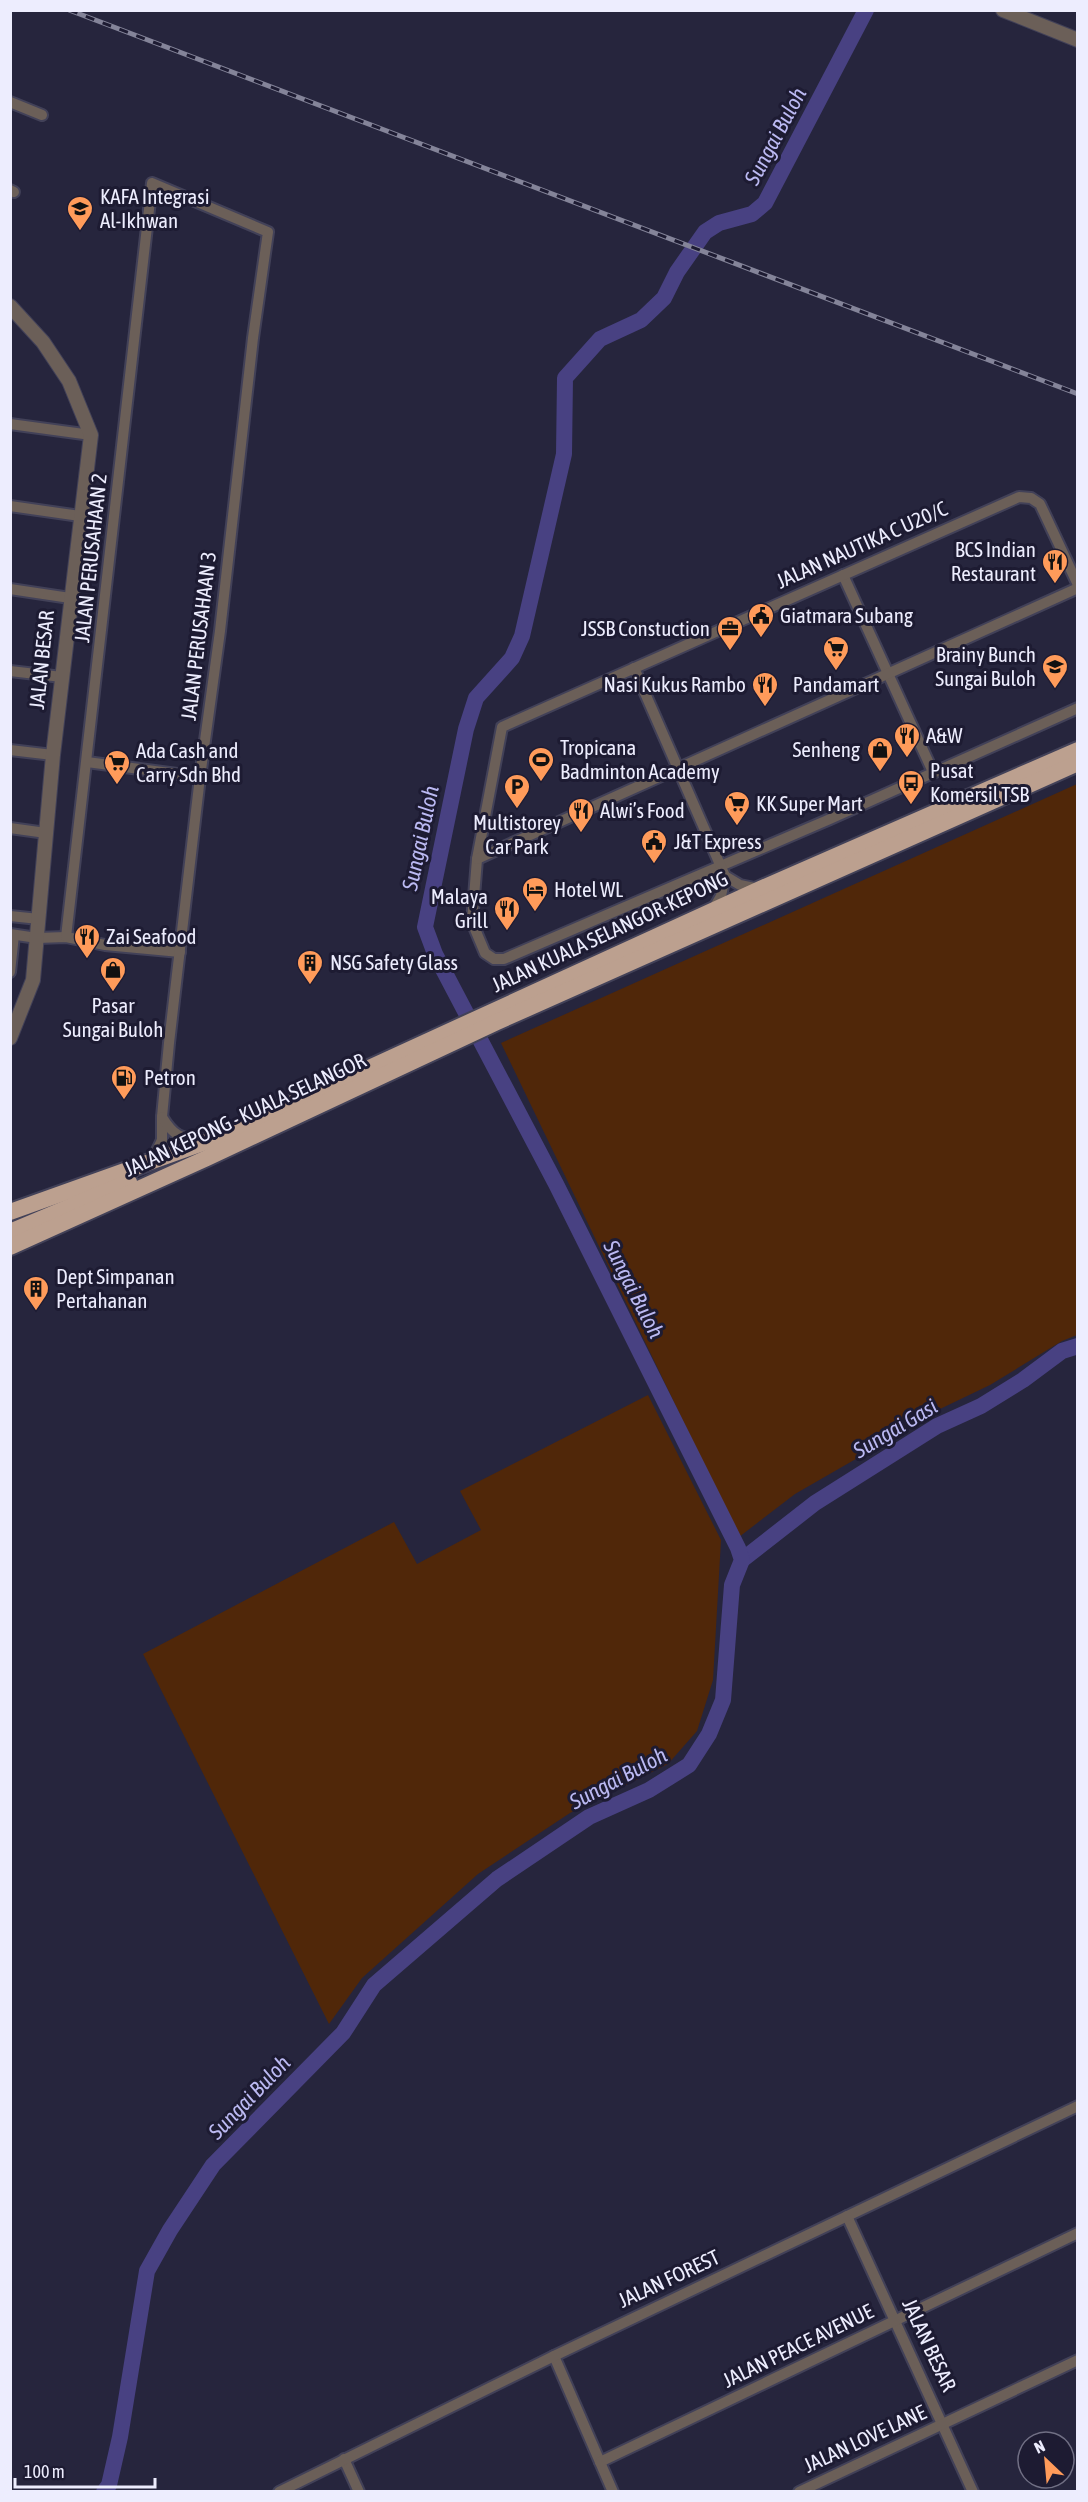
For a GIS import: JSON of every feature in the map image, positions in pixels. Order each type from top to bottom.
[{"type":"highway","name":"JALAN KUALA SELANGOR-KEPONG","points":[[494,1017],[712,910],[1077,750]]},
{"type":"highway","name":"JALAN KUALA SELANGOR-KEPONG","points":[[494,1017],[1077,763]]},
{"type":"highway","name":"JALAN KEPONG - KUALA SELANGOR","points":[[152,1161],[214,1139],[494,1017]]},
{"type":"highway","name":"JALAN KEPONG - KUALA SELANGOR","points":[[10,1247],[207,1158],[460,1032]]},
{"type":"highway","points":[[10,1232],[170,1166],[207,1158]]},
{"type":"highway","points":[[10,1212],[152,1161]]},
{"type":"street","points":[[1003,10],[1077,40]]},
{"type":"street","points":[[10,102],[42,115]]},
{"type":"street","name":"JALAN PERUSAHAAN 2","points":[[66,937],[152,183],[268,232]]},
{"type":"street","name":"JALAN PERUSAHAAN 3","points":[[152,1161],[162,1140],[162,1117],[200,777],[268,232]]},
{"type":"street","name":"JALAN BESAR","points":[[10,306],[44,342],[69,381],[91,435],[52,755],[33,980],[10,1038]]},
{"type":"street","points":[[10,424],[91,435]]},
{"type":"street","name":"JALAN NAUTIKA C U20/C","points":[[477,859],[502,727],[1019,497],[1031,498],[1040,504],[1077,587]]},
{"type":"street","points":[[10,506],[80,516]]},
{"type":"street","points":[[843,575],[933,772]]},
{"type":"street","points":[[1077,587],[477,859],[472,922],[485,953],[494,959],[504,959],[1077,708]]},
{"type":"street","points":[[10,589],[70,598]]},
{"type":"street","points":[[634,668],[725,876],[721,896],[712,910]]},
{"type":"street","points":[[10,671],[62,677]]},
{"type":"street","points":[[10,750],[52,755]]},
{"type":"street","points":[[87,762],[200,777]]},
{"type":"street","points":[[10,828],[46,833]]},
{"type":"street","points":[[725,876],[746,887],[760,889]]},
{"type":"street","points":[[10,916],[39,920]]},
{"type":"street","points":[[10,972],[13,934],[37,938],[66,937],[114,946],[180,952]]},
{"type":"street","points":[[162,1117],[175,1135],[186,1140],[214,1139]]},
{"type":"street","name":"JALAN FOREST","points":[[279,2492],[554,2356],[1077,2106]]},
{"type":"street","name":"JALAN BESAR","points":[[847,2216],[973,2492]]},
{"type":"street","name":"JALAN PEACE AVENUE","points":[[600,2462],[1077,2233]]},
{"type":"street","points":[[554,2356],[614,2492]]},
{"type":"street","name":"JALAN LOVE LANE","points":[[799,2492],[1077,2360]]},
{"type":"street","points":[[344,2459],[359,2492]]},
{"type":"shaded area","points":[[1077,784],[1077,1335],[1062,1341],[990,1385],[917,1420],[868,1452],[795,1494],[739,1537],[501,1043]]},
{"type":"shaded area","points":[[648,1395],[721,1540],[713,1680],[697,1731],[668,1764],[570,1813],[478,1874],[362,1978],[329,2024],[143,1654],[394,1522],[417,1564],[481,1530],[460,1491]]},
{"type":"waterway","name":"Sungai Buloh","points":[[104,2492],[109,2485],[120,2437],[147,2271],[170,2230],[213,2165],[343,2033],[374,1985],[497,1879],[589,1817],[649,1790],[689,1765],[709,1734],[723,1700],[732,1585],[742,1560],[738,1548],[556,1184],[435,954],[425,927],[466,729],[476,698],[512,658],[522,636],[564,454],[565,378],[600,339],[641,320],[664,298],[677,272],[705,232],[719,223],[752,214],[765,203],[866,10]]},
{"type":"waterway","name":"Sungai Gasi","points":[[742,1560],[815,1503],[937,1426],[981,1406],[1023,1380],[1062,1351],[1078,1346]]},
{"type":"railway","points":[[69,10],[1078,394]]},
{"type":"place","name":"KAFA Integrasi Al-Ikhwan","points":[[80,232]]},
{"type":"place","name":"BCS Indian Restaurant","points":[[1055,585]]},
{"type":"place","name":"Giatmara Subang","points":[[761,639]]},
{"type":"place","name":"JSSB Constuction","points":[[730,652]]},
{"type":"place","name":"Pandamart","points":[[836,672]]},
{"type":"place","name":"Brainy Bunch Sungai Buloh","points":[[1055,690]]},
{"type":"place","name":"Nasi Kukus Rambo","points":[[765,708]]},
{"type":"place","name":"A&W","points":[[907,759]]},
{"type":"place","name":"Senheng","points":[[880,773]]},
{"type":"place","name":"Tropicana Badminton Academy","points":[[541,783]]},
{"type":"place","name":"Ada Cash and Carry Sdn Bhd","points":[[117,786]]},
{"type":"place","name":"Pusat Komersil TSB","points":[[911,806]]},
{"type":"place","name":"Multistorey Car Park","points":[[517,810]]},
{"type":"place","name":"KK Super Mart","points":[[737,827]]},
{"type":"place","name":"Alwi’s Food","points":[[581,834]]},
{"type":"place","name":"J&T Express","points":[[654,865]]},
{"type":"place","name":"Hotel WL","points":[[535,913]]},
{"type":"place","name":"Malaya Grill","points":[[507,932]]},
{"type":"place","name":"Zai Seafood","points":[[87,960]]},
{"type":"place","name":"NSG Safety Glass","points":[[310,986]]},
{"type":"place","name":"Pasar Sungai Buloh","points":[[113,993]]},
{"type":"place","name":"Petron","points":[[124,1101]]},
{"type":"place","name":"Dept Simpanan Pertahanan","points":[[36,1312]]}]
